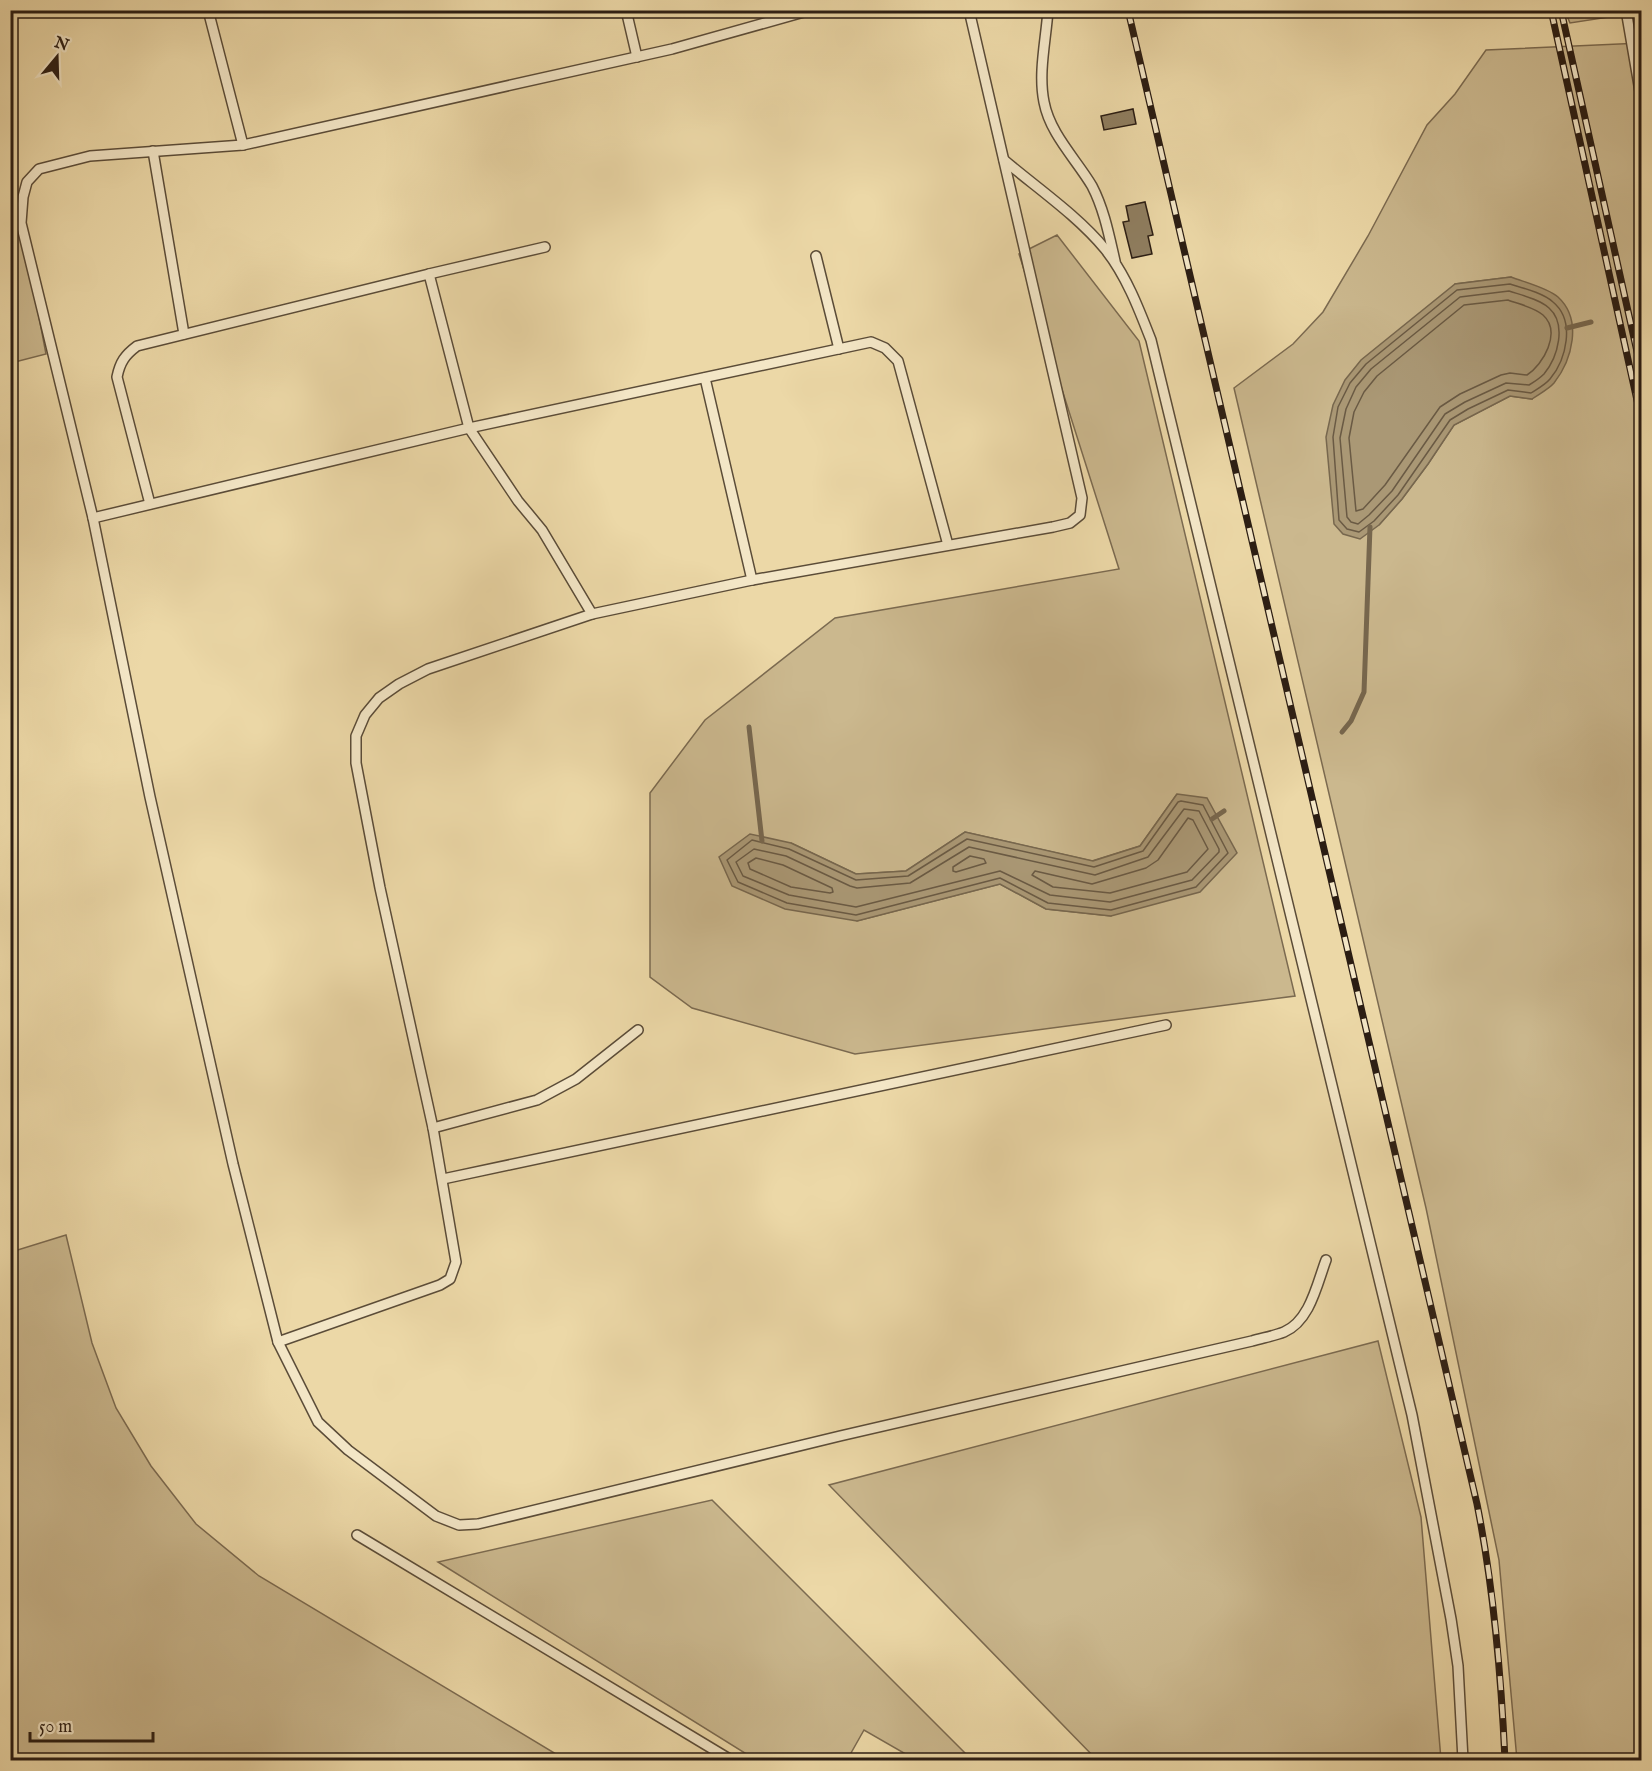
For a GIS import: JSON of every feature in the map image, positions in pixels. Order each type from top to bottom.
[{"type":"lane","points":[[208,10],[243,144]]},
{"type":"lane","points":[[626,10],[637,57]]},
{"type":"lane","points":[[811,10],[672,49],[243,144],[90,156],[39,169],[27,182],[21,223],[93,518],[155,820],[233,1164],[278,1342],[318,1422],[348,1450],[436,1516],[459,1525],[478,1524],[840,1436],[1252,1341],[1286,1331],[1300,1320],[1326,1260]]},
{"type":"lane","points":[[278,1342],[440,1286],[450,1279],[456,1262],[433,1128],[380,888],[356,763],[356,736],[365,715],[379,698],[399,684],[428,669],[592,614],[752,580],[1031,531],[1070,523],[1080,515],[1083,498],[969,10]]},
{"type":"lane","points":[[1048,10],[1044,102],[1059,135],[1092,187],[1101,206],[1116,266]]},
{"type":"lane","points":[[1626,10],[1641,103]]},
{"type":"lane","points":[[153,151],[184,334]]},
{"type":"lane","points":[[1004,160],[1086,229],[1105,249],[1137,303],[1156,358],[1415,1426],[1458,1666],[1463,1761]]},
{"type":"lane","points":[[150,504],[117,377],[119,364],[127,353],[137,346],[545,247]]},
{"type":"lane","points":[[816,256],[839,349]]},
{"type":"lane","points":[[429,274],[469,428],[504,482],[542,530],[592,614]]},
{"type":"lane","points":[[93,518],[469,428],[871,342],[885,348],[898,361],[948,544]]},
{"type":"lane","points":[[705,378],[752,580]]},
{"type":"lane","points":[[443,1179],[1167,1024]]},
{"type":"lane","points":[[433,1128],[537,1100],[576,1079],[638,1030]]},
{"type":"lane","points":[[357,1535],[731,1761]]},
{"type":"shaded area","points":[[1641,10],[1642,12],[1570,23],[1565,11]]},
{"type":"shaded area","points":[[1641,43],[1641,1760],[1517,1760],[1499,1560],[1426,1208],[1234,388],[1293,344],[1323,312],[1368,236],[1427,125],[1455,94],[1486,50]],"holes":[[[1511,277],[1532,399],[1510,396],[1454,425],[1402,499],[1379,525],[1455,284]]]},
{"type":"shaded area","points":[[10,164],[46,354],[11,363],[10,363]]},
{"type":"shaded area","points":[[1057,235],[1139,341],[1295,996],[855,1054],[692,1008],[650,977],[650,793],[705,720],[835,618],[1119,569],[1019,254]],"holes":[[[1177,794],[1111,916],[1046,909],[1000,884],[857,921],[791,843],[856,874],[906,871],[965,832],[1092,861],[1140,846]]]},
{"type":"shaded area","points":[[66,1235],[92,1343],[116,1408],[151,1466],[196,1524],[259,1576],[566,1760],[11,1760],[11,1252]]},
{"type":"shaded area","points":[[1378,1341],[1421,1517],[1441,1760],[1097,1760],[829,1485]]},
{"type":"shaded area","points":[[712,1500],[972,1760],[916,1760],[864,1730],[847,1760],[756,1760],[438,1562]]},
{"type":"water","points":[[1511,277],[1548,291],[1566,306],[1572,328],[1572,340],[1570,352],[1560,374],[1552,385],[1532,399],[1510,396],[1454,425],[1402,499],[1379,525],[1360,539],[1343,534],[1334,524],[1326,437],[1333,405],[1345,380],[1361,360],[1455,284]]},
{"type":"water","points":[[1177,794],[1207,798],[1237,853],[1200,892],[1111,916],[1046,909],[1000,884],[857,921],[785,909],[732,886],[719,857],[750,834],[791,843],[856,874],[906,871],[965,832],[1093,861],[1140,846]]},
{"type":"building","points":[[1133,109],[1136,124],[1104,130],[1101,116]]},
{"type":"building","points":[[1145,202],[1153,235],[1148,236],[1152,254],[1132,258],[1123,222],[1129,221],[1126,206]]},
{"type":"waterway","points":[[1567,328],[1591,322]]},
{"type":"waterway","points":[[1342,732],[1351,721],[1364,692],[1370,527]]},
{"type":"waterway","points":[[749,727],[762,841]]},
{"type":"waterway","points":[[1212,819],[1224,811]]},
{"type":"railway","points":[[1128,10],[1477,1504],[1496,1632],[1505,1760]]},
{"type":"railway","points":[[1551,10],[1642,423]]},
{"type":"railway","points":[[1561,10],[1642,374]]}]
